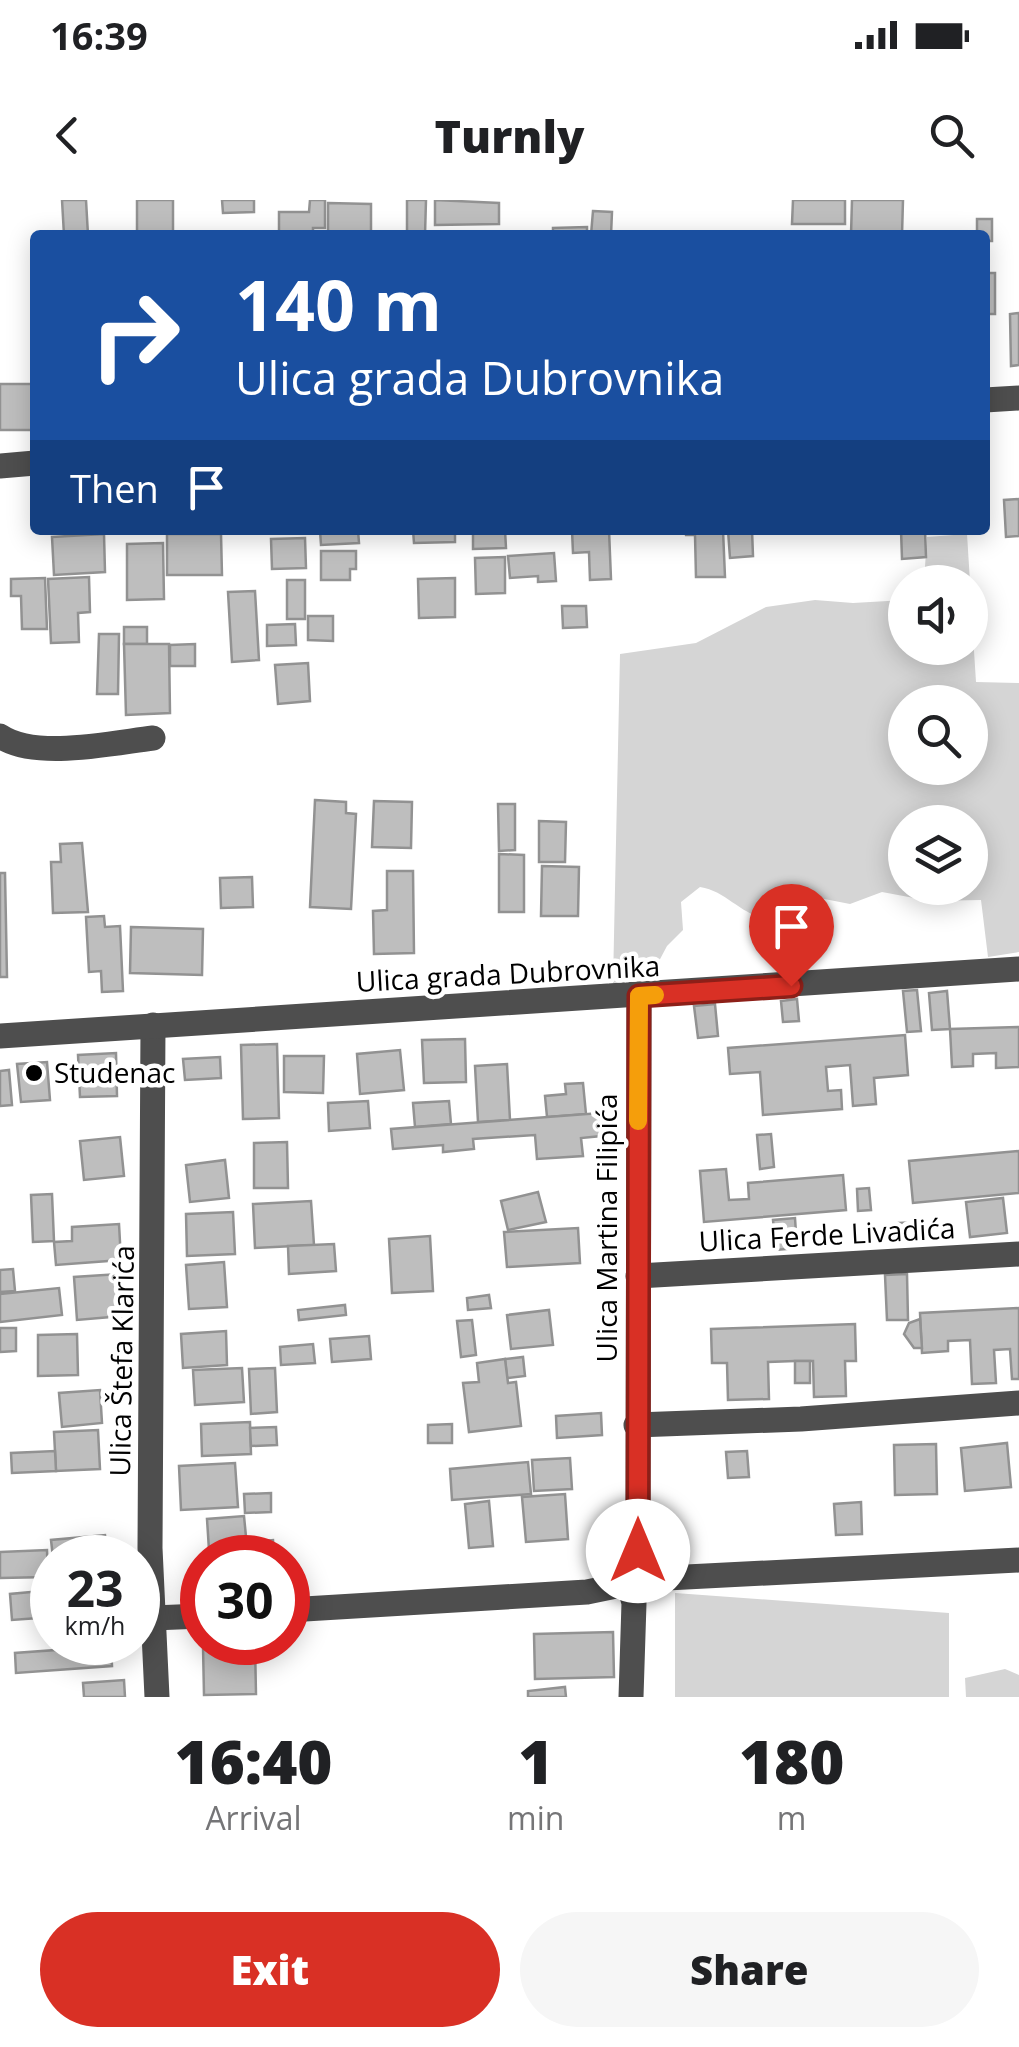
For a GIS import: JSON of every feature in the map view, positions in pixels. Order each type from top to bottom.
[{"type":"street","points":[[990,400],[1019,398]]},
{"type":"street","points":[[0,466],[30,463]]},
{"type":"street","points":[[0,736],[24,748],[154,738]]},
{"type":"street","name":"Ulica grada Dubrovnika","points":[[0,1036],[1019,969]]},
{"type":"street","name":"Ulica Martina Filipića","points":[[631,1697],[634,1603],[628,1580],[638,1551],[639,996]]},
{"type":"street","name":"Ulica Štefa Klarića","points":[[152,1535],[153,1025]]},
{"type":"street","name":"Ulica Ferde Livadića","points":[[638,1276],[1019,1254]]},
{"type":"street","points":[[636,1425],[819,1418],[1019,1404]]},
{"type":"street","points":[[310,1609],[604,1590],[628,1580],[1019,1560]]},
{"type":"street","name":"Ulica Štefa Klarića","points":[[155,1665],[157,1697]]},
{"type":"shaded area","points":[[967,535],[969,565],[925,565],[927,537]]},
{"type":"shaded area","points":[[815,600],[888,601],[888,665],[975,665],[976,682],[1019,683],[1019,952],[988,957],[982,905],[988,905],[988,805],[888,805],[888,893],[850,904],[804,895],[792,887],[773,891],[764,918],[700,887],[681,902],[683,930],[667,946],[650,978],[613,983],[620,654],[696,643],[766,607]]},
{"type":"shaded area","points":[[675,1593],[949,1613],[949,1697],[675,1697]]},
{"type":"shaded area","points":[[1005,1669],[1019,1675],[1019,1697],[966,1697],[965,1678]]},
{"type":"building","points":[[62,200],[86,200],[88,230],[64,230]]},
{"type":"building","points":[[137,200],[173,200],[173,230],[137,230]]},
{"type":"building","points":[[222,200],[254,200],[254,212],[223,213]]},
{"type":"building","points":[[310,200],[325,200],[325,228],[279,230],[279,212],[309,212]]},
{"type":"building","points":[[407,200],[426,200],[425,230],[407,230]]},
{"type":"building","points":[[435,200],[499,203],[499,224],[435,225]]},
{"type":"building","points":[[793,200],[845,200],[845,224],[792,224]]},
{"type":"building","points":[[852,200],[903,200],[902,230],[851,230]]},
{"type":"building","points":[[328,203],[371,204],[371,230],[328,230]]},
{"type":"building","points":[[593,211],[612,212],[611,230],[591,230]]},
{"type":"building","points":[[977,219],[992,219],[992,241],[990,230],[977,230]]},
{"type":"building","points":[[587,227],[587,230],[553,230]]},
{"type":"building","points":[[990,273],[995,273],[995,314],[990,314]]},
{"type":"building","points":[[1019,313],[1019,365],[1011,366],[1010,314]]},
{"type":"building","points":[[0,384],[30,384],[30,430],[0,430]]},
{"type":"building","points":[[1019,499],[1019,536],[1006,537],[1004,500]]},
{"type":"building","points":[[104,535],[105,572],[54,575],[52,537]]},
{"type":"building","points":[[167,535],[221,535],[222,575],[167,575]]},
{"type":"building","points":[[320,535],[358,535],[359,543],[321,545]]},
{"type":"building","points":[[413,535],[455,535],[455,542],[414,543]]},
{"type":"building","points":[[473,535],[505,535],[506,548],[473,549]]},
{"type":"building","points":[[572,535],[609,535],[611,579],[590,580],[589,552],[573,553]]},
{"type":"building","points":[[695,535],[723,535],[725,577],[696,577]]},
{"type":"building","points":[[728,535],[752,535],[753,556],[730,558]]},
{"type":"building","points":[[901,535],[925,535],[926,557],[902,559]]},
{"type":"building","points":[[305,538],[306,568],[272,569],[271,539]]},
{"type":"building","points":[[163,543],[164,599],[127,600],[127,544]]},
{"type":"building","points":[[321,551],[356,551],[356,569],[350,569],[350,580],[321,580]]},
{"type":"building","points":[[554,553],[556,581],[538,582],[538,576],[510,578],[508,556]]},
{"type":"building","points":[[505,557],[505,593],[476,594],[475,558]]},
{"type":"building","points":[[89,577],[90,612],[78,613],[79,642],[51,643],[48,579]]},
{"type":"building","points":[[45,578],[47,629],[22,629],[21,596],[11,596],[11,579]]},
{"type":"building","points":[[455,578],[455,617],[419,618],[418,579]]},
{"type":"building","points":[[287,580],[305,580],[305,619],[287,619]]},
{"type":"building","points":[[255,591],[259,660],[232,662],[228,592]]},
{"type":"building","points":[[562,606],[586,606],[587,627],[563,628]]},
{"type":"building","points":[[308,616],[333,616],[333,641],[308,640]]},
{"type":"building","points":[[295,624],[296,645],[267,646],[267,625]]},
{"type":"building","points":[[124,627],[147,627],[147,644],[124,644]]},
{"type":"building","points":[[99,634],[119,634],[118,694],[97,694]]},
{"type":"building","points":[[124,644],[169,644],[170,713],[126,715]]},
{"type":"building","points":[[195,644],[195,666],[170,666],[170,645]]},
{"type":"building","points":[[308,663],[310,701],[278,704],[275,665]]},
{"type":"building","points":[[315,800],[346,802],[346,813],[356,814],[351,909],[310,907]]},
{"type":"building","points":[[374,801],[412,802],[411,848],[372,847]]},
{"type":"building","points":[[498,804],[515,804],[515,850],[499,851]]},
{"type":"building","points":[[539,821],[566,822],[565,862],[539,862]]},
{"type":"building","points":[[82,843],[88,912],[53,913],[51,862],[61,862],[60,844]]},
{"type":"building","points":[[499,854],[524,855],[524,912],[499,912]]},
{"type":"building","points":[[542,866],[579,867],[578,916],[541,916]]},
{"type":"building","points":[[387,871],[413,871],[414,953],[374,954],[373,911],[387,910]]},
{"type":"building","points":[[0,873],[5,873],[7,977],[0,977]]},
{"type":"building","points":[[252,877],[253,907],[221,908],[220,878]]},
{"type":"building","points":[[104,916],[105,927],[120,926],[123,991],[102,992],[101,971],[89,972],[86,917]]},
{"type":"building","points":[[131,927],[203,929],[202,975],[130,973]]},
{"type":"building","points":[[917,990],[921,1031],[907,1032],[903,991]]},
{"type":"building","points":[[947,991],[950,1029],[932,1030],[929,993]]},
{"type":"building","points":[[797,999],[799,1021],[783,1022],[781,1001]]},
{"type":"building","points":[[715,1004],[718,1036],[698,1038],[694,1006]]},
{"type":"building","points":[[1019,1027],[1019,1067],[996,1068],[996,1053],[973,1054],[973,1066],[952,1067],[950,1029]]},
{"type":"building","points":[[905,1035],[908,1075],[874,1078],[876,1104],[853,1106],[850,1065],[826,1067],[828,1091],[841,1090],[842,1109],[763,1115],[760,1072],[730,1074],[728,1048]]},
{"type":"building","points":[[465,1039],[466,1082],[424,1083],[422,1040]]},
{"type":"building","points":[[277,1044],[279,1118],[243,1119],[241,1045]]},
{"type":"building","points":[[400,1050],[404,1090],[360,1094],[357,1054]]},
{"type":"building","points":[[116,1053],[117,1096],[80,1097],[78,1055]]},
{"type":"building","points":[[284,1056],[324,1056],[323,1093],[284,1092]]},
{"type":"building","points":[[220,1057],[221,1078],[185,1080],[183,1059]]},
{"type":"building","points":[[47,1062],[50,1100],[21,1102],[17,1064]]},
{"type":"building","points":[[507,1064],[510,1120],[478,1122],[475,1066]]},
{"type":"building","points":[[9,1070],[12,1105],[0,1106],[0,1071]]},
{"type":"building","points":[[583,1083],[586,1114],[547,1117],[545,1096],[566,1094],[565,1084]]},
{"type":"building","points":[[368,1101],[370,1128],[329,1131],[328,1103]]},
{"type":"building","points":[[449,1101],[451,1124],[415,1127],[413,1103]]},
{"type":"building","points":[[600,1113],[601,1136],[581,1138],[583,1156],[537,1159],[535,1135],[473,1139],[474,1149],[443,1152],[443,1145],[393,1149],[391,1129]]},
{"type":"building","points":[[771,1134],[774,1167],[760,1169],[757,1135]]},
{"type":"building","points":[[120,1137],[124,1176],[84,1180],[80,1141]]},
{"type":"building","points":[[287,1142],[288,1188],[254,1188],[254,1143]]},
{"type":"building","points":[[1019,1151],[1019,1193],[913,1203],[909,1161]]},
{"type":"building","points":[[225,1160],[229,1198],[190,1202],[186,1165]]},
{"type":"building","points":[[726,1169],[729,1200],[749,1199],[748,1183],[843,1175],[846,1210],[704,1222],[700,1171]]},
{"type":"building","points":[[869,1188],[871,1210],[858,1211],[857,1189]]},
{"type":"building","points":[[538,1192],[546,1222],[508,1230],[501,1201]]},
{"type":"building","points":[[52,1194],[54,1241],[33,1242],[31,1195]]},
{"type":"building","points":[[1003,1198],[1007,1233],[970,1237],[966,1202]]},
{"type":"building","points":[[311,1201],[314,1245],[255,1248],[253,1204]]},
{"type":"building","points":[[233,1212],[235,1254],[187,1256],[186,1214]]},
{"type":"building","points":[[795,1218],[797,1248],[776,1250],[773,1220]]},
{"type":"building","points":[[918,1222],[919,1241],[900,1242],[899,1223]]},
{"type":"building","points":[[119,1224],[121,1260],[56,1265],[54,1242],[72,1241],[72,1227]]},
{"type":"building","points":[[578,1228],[580,1263],[507,1267],[504,1232]]},
{"type":"building","points":[[430,1236],[433,1291],[392,1293],[389,1239]]},
{"type":"building","points":[[334,1244],[336,1271],[289,1274],[288,1246]]},
{"type":"building","points":[[224,1262],[227,1307],[189,1309],[186,1265]]},
{"type":"building","points":[[13,1269],[15,1291],[0,1292],[0,1270]]},
{"type":"building","points":[[119,1274],[122,1316],[77,1320],[74,1277]]},
{"type":"building","points":[[907,1274],[908,1320],[887,1320],[885,1275]]},
{"type":"building","points":[[59,1288],[62,1315],[0,1322],[0,1294]]},
{"type":"building","points":[[489,1295],[491,1308],[468,1310],[467,1298]]},
{"type":"building","points":[[345,1305],[346,1315],[299,1320],[298,1310]]},
{"type":"building","points":[[1019,1308],[1019,1379],[1012,1379],[1010,1349],[994,1350],[996,1383],[972,1384],[970,1340],[948,1341],[948,1351],[922,1353],[920,1313]]},
{"type":"building","points":[[549,1310],[553,1345],[511,1349],[507,1315]]},
{"type":"building","points":[[920,1319],[922,1348],[914,1348],[904,1334],[909,1323]]},
{"type":"building","points":[[472,1320],[476,1355],[461,1357],[457,1321]]},
{"type":"building","points":[[855,1324],[856,1361],[845,1361],[846,1396],[814,1397],[813,1361],[795,1361],[768,1362],[769,1399],[728,1400],[727,1363],[712,1363],[711,1329]]},
{"type":"building","points":[[0,1328],[16,1328],[16,1351],[0,1352]]},
{"type":"building","points":[[226,1331],[227,1365],[183,1368],[181,1334]]},
{"type":"building","points":[[77,1334],[78,1375],[38,1376],[38,1335]]},
{"type":"building","points":[[369,1336],[371,1359],[332,1362],[330,1339]]},
{"type":"building","points":[[313,1344],[315,1363],[281,1365],[280,1347]]},
{"type":"building","points":[[523,1357],[525,1376],[507,1378],[505,1359]]},
{"type":"building","points":[[505,1359],[508,1383],[516,1382],[521,1426],[469,1432],[463,1383],[479,1382],[477,1363]]},
{"type":"building","points":[[795,1361],[810,1361],[810,1383],[795,1383]]},
{"type":"building","points":[[242,1368],[244,1402],[195,1405],[193,1370]]},
{"type":"building","points":[[275,1368],[277,1412],[251,1414],[249,1369]]},
{"type":"building","points":[[100,1390],[102,1423],[62,1427],[59,1393]]},
{"type":"building","points":[[601,1413],[602,1435],[557,1438],[556,1416]]},
{"type":"building","points":[[250,1422],[251,1454],[202,1456],[201,1424]]},
{"type":"building","points":[[452,1424],[452,1443],[428,1443],[428,1425]]},
{"type":"building","points":[[276,1427],[277,1445],[251,1446],[250,1428]]},
{"type":"building","points":[[98,1430],[100,1469],[56,1471],[54,1432]]},
{"type":"building","points":[[1007,1443],[1011,1487],[965,1491],[961,1448]]},
{"type":"building","points":[[936,1444],[937,1494],[895,1495],[894,1445]]},
{"type":"building","points":[[55,1451],[56,1471],[12,1473],[11,1453]]},
{"type":"building","points":[[747,1451],[749,1477],[728,1478],[726,1452]]},
{"type":"building","points":[[570,1458],[572,1489],[534,1491],[532,1460]]},
{"type":"building","points":[[528,1462],[531,1494],[452,1500],[450,1469]]},
{"type":"building","points":[[235,1463],[238,1507],[181,1510],[179,1466]]},
{"type":"building","points":[[271,1493],[271,1512],[245,1513],[244,1494]]},
{"type":"building","points":[[565,1494],[568,1539],[526,1542],[522,1497]]},
{"type":"building","points":[[489,1501],[493,1546],[469,1548],[465,1504]]},
{"type":"building","points":[[861,1502],[862,1534],[836,1535],[834,1504]]},
{"type":"building","points":[[244,1516],[246,1535],[208,1535],[207,1519]]},
{"type":"building","points":[[30,1551],[30,1577],[0,1578],[0,1552]]},
{"type":"building","points":[[30,1592],[30,1619],[12,1620],[10,1594]]},
{"type":"building","points":[[613,1632],[614,1677],[535,1679],[534,1634]]},
{"type":"building","points":[[30,1652],[30,1665],[112,1666],[16,1673],[15,1653]]},
{"type":"building","points":[[203,1665],[255,1665],[256,1694],[204,1695]]},
{"type":"building","points":[[124,1680],[125,1697],[84,1697],[83,1683]]},
{"type":"building","points":[[565,1687],[566,1697],[528,1697],[528,1691]]},
{"type":"slow traffic","points":[[638,1121],[639,996],[655,995]]},
{"type":"place","name":"Studenac","points":[[34,1073]]},
{"type":"route","points":[[638,1551],[639,996],[791,986]]}]
